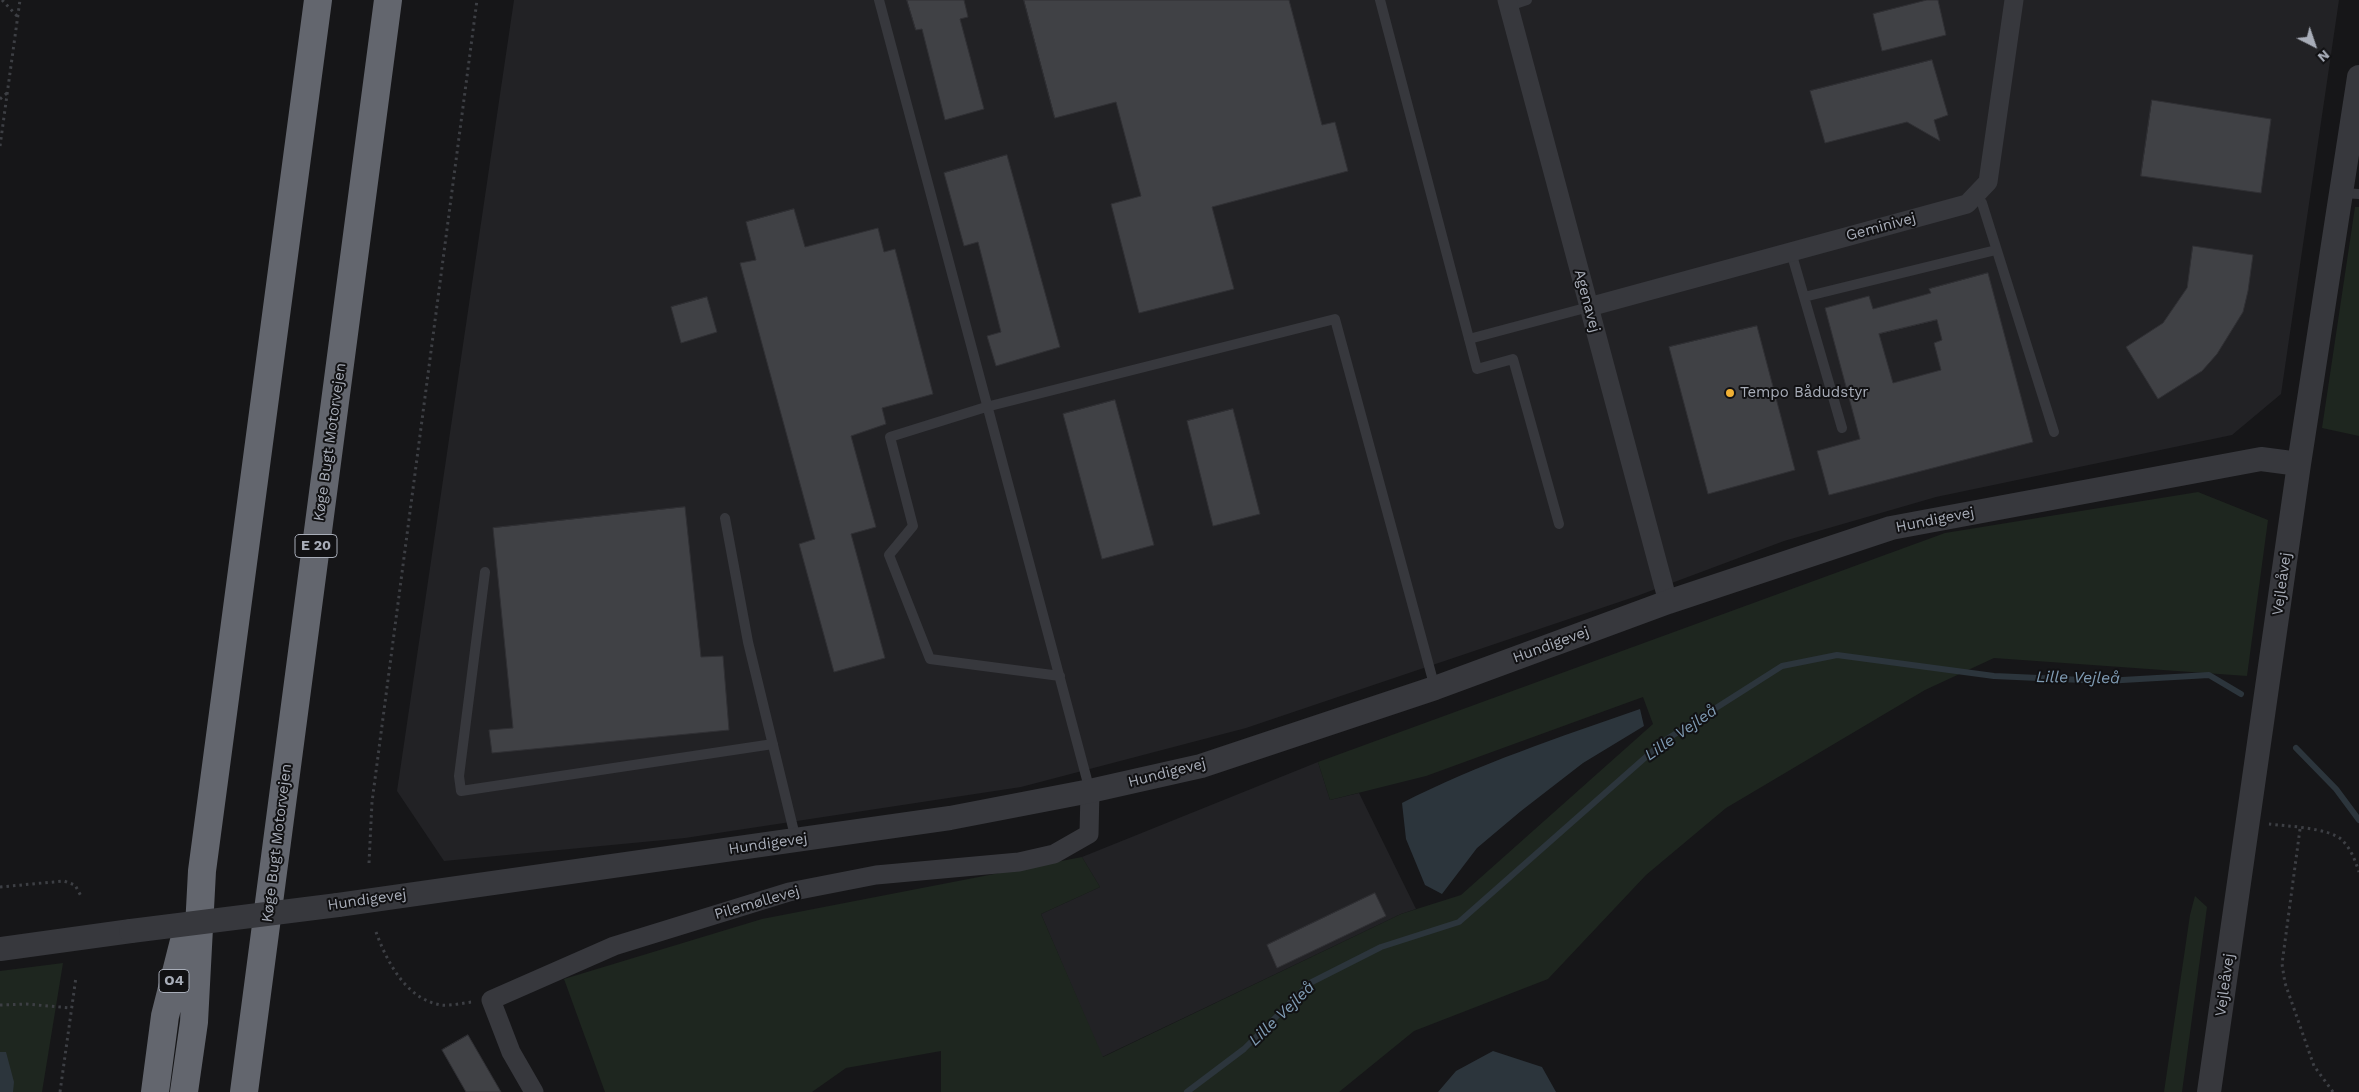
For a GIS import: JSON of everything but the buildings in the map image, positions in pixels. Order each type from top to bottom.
[{"type":"highway","points":[[184,1092],[194,1022],[202,871],[318,0]]},
{"type":"highway","name":"Køge Bugt Motorvejen","points":[[244,1092],[388,0]]},
{"type":"highway","name":"O4","points":[[155,1092],[165,1016],[202,871]]},
{"type":"street","name":"Geminivej","points":[[1589,306],[1967,204],[1988,182],[2014,0]]},
{"type":"street","name":"Agenavej","points":[[1508,3],[1668,602]]},
{"type":"street","name":"Vejleåvej","points":[[2209,1092],[2299,464],[2350,193],[2359,77]]},
{"type":"street","name":"Hundigevej","points":[[0,949],[338,905],[950,818],[1090,791],[1201,766],[1435,688],[1668,602],[1891,528],[2261,459],[2299,464]]},
{"type":"street","name":"Pilemøllevej","points":[[491,1000],[614,946],[789,892],[876,875],[1019,862],[1054,854],[1089,834],[1090,791]]},
{"type":"street","points":[[491,1000],[511,1052],[534,1092]]},
{"type":"lane","points":[[879,0],[986,407],[1090,791]]},
{"type":"lane","points":[[1380,0],[1477,369],[1514,359],[1559,524]]},
{"type":"lane","points":[[1508,3],[1527,0]]},
{"type":"lane","points":[[1976,194],[1982,203],[2054,432]]},
{"type":"lane","points":[[1804,297],[1996,250]]},
{"type":"lane","points":[[1791,252],[1842,428]]},
{"type":"lane","points":[[1469,339],[1589,306]]},
{"type":"lane","points":[[1060,676],[930,659],[889,555],[913,526],[890,437],[986,407],[1335,318],[1435,688]]},
{"type":"lane","points":[[725,518],[748,642],[796,840]]},
{"type":"lane","points":[[485,572],[459,776],[461,791],[773,744]]},
{"type":"path","points":[[2,0],[18,16]]},
{"type":"path","points":[[0,144],[20,0]]},
{"type":"path","points":[[369,863],[372,802],[477,0]]},
{"type":"path","points":[[0,99],[7,92]]},
{"type":"path","points":[[2248,821],[2328,833],[2341,839],[2352,853],[2359,872]]},
{"type":"path","points":[[2300,829],[2282,964],[2285,983],[2314,1066],[2334,1092]]},
{"type":"path","points":[[0,886],[64,881],[75,885],[82,896]]},
{"type":"path","points":[[376,932],[386,959],[403,981],[420,997],[442,1005],[491,1000]]},
{"type":"path","points":[[60,1092],[76,977]]},
{"type":"path","points":[[0,1005],[26,1004],[71,1008]]},
{"type":"shaded area","points":[[514,0],[2339,0],[2281,394],[2232,435],[1936,497],[1784,541],[1637,596],[1246,728],[1021,787],[685,838],[444,861],[397,791]]},
{"type":"shaded area","points":[[2355,207],[2359,207],[2359,436],[2322,428]]},
{"type":"shaded area","points":[[2198,492],[2268,520],[2247,676],[1994,658],[1925,690],[1726,808],[1646,875],[1548,979],[1414,1031],[1339,1092],[941,1092],[941,1051],[846,1068],[812,1092],[605,1092],[564,979],[762,919],[1082,857],[1100,887],[1041,914],[1103,1057],[1401,914],[1461,895],[1653,724],[1643,697],[1426,776],[1330,800],[1318,762],[1945,533]]},
{"type":"shaded area","points":[[1640,709],[1644,726],[1583,763],[1521,811],[1477,848],[1442,894],[1425,885],[1406,839],[1402,803],[1490,764]]},
{"type":"shaded area","points":[[1318,762],[1330,800],[1359,793],[1416,909],[1401,914],[1102,1057],[1041,914],[1100,887],[1082,857]]},
{"type":"shaded area","points":[[2195,896],[2207,907],[2182,1092],[2164,1092],[2190,915]]},
{"type":"shaded area","points":[[63,963],[42,1092],[0,1092],[0,971]]},
{"type":"shaded area","points":[[1493,1051],[1542,1067],[1556,1092],[1438,1092],[1456,1071]]},
{"type":"shaded area","points":[[0,1052],[6,1052],[14,1082],[13,1092],[0,1092]]},
{"type":"waterway","name":"Lille Vejleå","points":[[1187,1092],[1244,1049],[1310,983],[1381,947],[1459,922],[1664,741],[1782,666],[1837,655],[1994,676],[2105,681],[2209,675],[2241,694]]},
{"type":"waterway","name":"Lille Vejleå","points":[[2296,748],[2336,789],[2359,820]]},
{"type":"place","name":"Tempo Bådudstyr","points":[[1730,393]]}]
